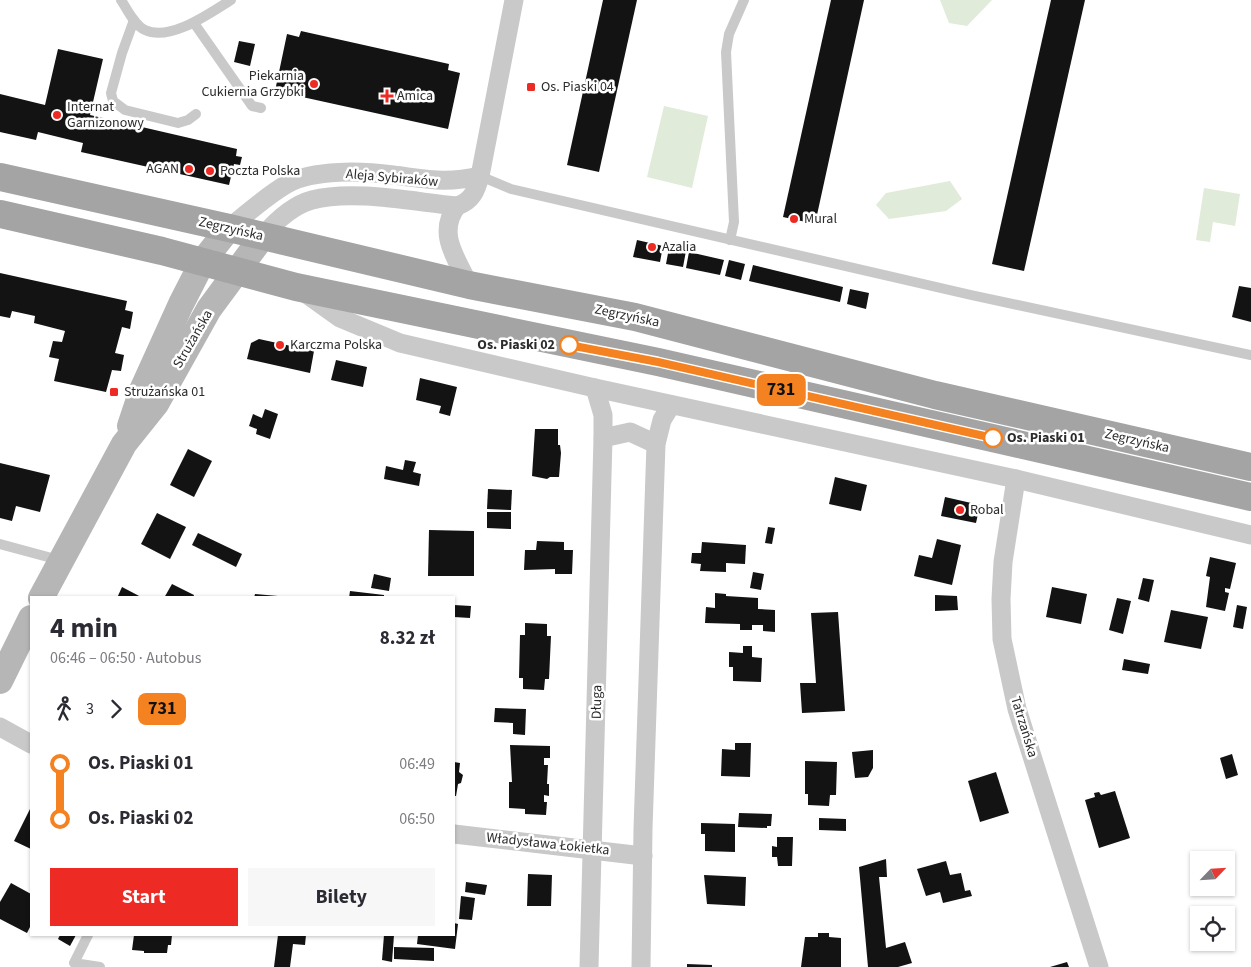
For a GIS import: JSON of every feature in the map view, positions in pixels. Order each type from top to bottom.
[{"type":"main road","name":"Zegrzyńska","points":[[0,177],[229,228],[469,285],[635,317],[935,395],[1251,467]]},
{"type":"main road","points":[[0,214],[203,261],[296,287],[658,362],[1251,498]]},
{"type":"main road","name":"Strużańska","points":[[124,444],[142,390],[203,261],[229,228]]},
{"type":"main road","name":"Strużańska","points":[[42,596],[124,444],[156,404],[209,309],[263,236]]},
{"type":"main road","points":[[0,681],[30,620]]},
{"type":"street","points":[[469,285],[447,239],[450,216],[457,206],[465,203],[472,196],[480,176],[514,0]]},
{"type":"street","name":"Aleja Sybiraków","points":[[229,228],[289,183],[312,176],[348,172],[391,174],[443,182],[480,176]]},
{"type":"street","name":"Aleja Sybiraków","points":[[263,236],[276,221],[301,205],[310,200],[331,196],[358,196],[457,206]]},
{"type":"street","points":[[296,287],[340,318],[400,343],[595,388],[1016,479],[1251,536]]},
{"type":"street","name":"Długa","points":[[589,967],[604,438],[603,415],[595,388]]},
{"type":"street","points":[[641,967],[656,444],[662,420],[671,404]]},
{"type":"street","points":[[604,438],[630,432],[656,444]]},
{"type":"street","name":"Tatrzańska","points":[[1016,479],[1003,562],[1001,599],[1002,639],[1017,709],[1099,967]]},
{"type":"street","points":[[0,728],[30,743]]},
{"type":"street","name":"Władysława Łokietka","points":[[455,834],[643,856]]},
{"type":"lane","points":[[121,0],[134,20],[146,30],[163,32],[177,30],[194,22],[230,0]]},
{"type":"lane","points":[[730,240],[734,222],[726,52],[729,34],[744,0]]},
{"type":"lane","points":[[134,20],[117,69],[111,94],[113,101],[125,110],[178,123],[188,120],[196,114]]},
{"type":"lane","points":[[194,22],[252,106],[261,108]]},
{"type":"lane","points":[[480,176],[511,189],[730,240],[1251,356]]},
{"type":"lane","points":[[0,544],[60,560]]},
{"type":"lane","points":[[88,936],[74,963],[100,967]]},
{"type":"green space","points":[[940,0],[992,0],[967,26],[949,23]]},
{"type":"green space","points":[[664,106],[708,116],[692,188],[647,177]]},
{"type":"green space","points":[[950,181],[962,199],[946,211],[889,219],[876,205],[886,193]]},
{"type":"green space","points":[[1204,188],[1240,194],[1235,226],[1213,222],[1210,242],[1196,240]]},
{"type":"building","points":[[603,0],[637,0],[599,172],[567,165]]},
{"type":"building","points":[[831,0],[864,0],[815,224],[783,217]]},
{"type":"building","points":[[1051,0],[1085,0],[1024,271],[992,264]]},
{"type":"building","points":[[301,31],[449,64],[448,70],[460,73],[448,129],[275,91],[287,34],[299,37]]},
{"type":"building","points":[[239,41],[255,44],[250,66],[234,62]]},
{"type":"building","points":[[58,49],[103,59],[90,115],[237,149],[236,156],[242,157],[240,165],[234,164],[229,185],[81,152],[83,143],[38,132],[36,140],[0,132],[0,94],[45,105]]},
{"type":"building","points":[[637,240],[663,246],[660,262],[633,257]]},
{"type":"building","points":[[669,248],[686,251],[683,267],[666,264]]},
{"type":"building","points":[[689,252],[724,260],[720,275],[686,268]]},
{"type":"building","points":[[729,260],[745,264],[741,280],[725,276]]},
{"type":"building","points":[[753,265],[843,287],[840,302],[749,281]]},
{"type":"building","points":[[0,273],[127,301],[125,310],[133,312],[130,329],[122,327],[115,353],[124,355],[121,371],[112,370],[106,392],[54,381],[59,359],[49,357],[53,341],[62,342],[65,331],[34,323],[35,316],[12,311],[10,318],[0,316]]},
{"type":"building","points":[[1239,286],[1251,288],[1251,322],[1232,317]]},
{"type":"building","points":[[850,289],[869,293],[866,309],[847,304]]},
{"type":"building","points":[[259,339],[314,351],[310,373],[247,359],[251,343]]},
{"type":"building","points":[[336,360],[367,367],[363,387],[331,380]]},
{"type":"building","points":[[420,378],[457,387],[450,416],[439,413],[441,406],[416,400]]},
{"type":"building","points":[[265,409],[278,414],[270,439],[256,434],[257,429],[249,426],[253,414],[262,418]]},
{"type":"building","points":[[535,429],[558,429],[558,445],[560,445],[561,453],[559,477],[547,479],[532,476]]},
{"type":"building","points":[[188,449],[212,461],[194,497],[170,485]]},
{"type":"building","points":[[405,460],[416,462],[413,472],[421,474],[419,486],[384,479],[386,466],[403,470]]},
{"type":"building","points":[[0,463],[50,475],[40,512],[16,506],[12,521],[0,518]]},
{"type":"building","points":[[835,477],[867,485],[861,511],[829,504]]},
{"type":"building","points":[[488,489],[512,490],[511,510],[487,509]]},
{"type":"building","name":"Robal","points":[[945,497],[980,505],[976,523],[941,516]]},
{"type":"building","points":[[487,512],[511,512],[511,529],[487,528]]},
{"type":"building","points":[[157,513],[186,527],[170,559],[141,544]]},
{"type":"building","points":[[768,527],[775,528],[772,544],[765,543]]},
{"type":"building","points":[[429,530],[474,531],[474,576],[428,576]]},
{"type":"building","points":[[198,533],[242,554],[236,567],[192,545]]},
{"type":"building","points":[[937,539],[961,545],[952,585],[914,576],[919,555],[932,558]]},
{"type":"building","points":[[537,541],[564,542],[564,550],[573,550],[572,574],[555,574],[555,569],[524,570],[525,550],[536,550]]},
{"type":"building","points":[[702,542],[746,545],[745,564],[726,563],[726,572],[700,571],[701,564],[691,563],[692,553],[701,553]]},
{"type":"building","points":[[1210,557],[1236,563],[1230,589],[1225,588],[1225,592],[1229,593],[1225,611],[1206,607],[1210,577],[1206,576]]},
{"type":"building","points":[[753,572],[764,574],[761,590],[750,588]]},
{"type":"building","points":[[374,574],[391,578],[389,591],[371,588]]},
{"type":"building","points":[[1143,578],[1154,580],[1149,602],[1138,599]]},
{"type":"building","points":[[172,584],[194,595],[194,596],[165,596]]},
{"type":"building","points":[[122,587],[139,596],[118,596]]},
{"type":"building","points":[[1052,587],[1087,594],[1081,624],[1046,617]]},
{"type":"building","points":[[350,591],[384,595],[384,596],[349,596]]},
{"type":"building","points":[[715,593],[726,594],[726,596],[758,598],[758,609],[775,610],[775,632],[763,631],[763,625],[752,625],[752,630],[740,630],[740,624],[705,623],[706,607],[715,608]]},
{"type":"building","points":[[255,594],[278,596],[254,596]]},
{"type":"building","points":[[935,595],[957,596],[958,610],[935,611]]},
{"type":"building","points":[[1117,598],[1131,601],[1123,634],[1109,630]]},
{"type":"building","points":[[455,605],[471,606],[470,618],[455,617]]},
{"type":"building","points":[[1237,605],[1247,607],[1243,629],[1233,627]]},
{"type":"building","points":[[1171,610],[1208,617],[1201,649],[1164,642]]},
{"type":"building","points":[[838,612],[845,711],[802,713],[800,683],[816,683],[811,613]]},
{"type":"building","points":[[525,623],[547,624],[547,636],[551,636],[549,679],[545,679],[544,690],[523,689],[523,678],[519,678],[520,635],[525,635]]},
{"type":"building","points":[[743,646],[752,646],[752,657],[762,658],[761,682],[733,681],[733,667],[729,667],[729,652],[743,653]]},
{"type":"building","points":[[1124,659],[1150,664],[1148,674],[1122,670]]},
{"type":"building","points":[[495,708],[526,709],[525,735],[513,734],[513,723],[494,722]]},
{"type":"building","points":[[735,743],[751,743],[750,777],[721,776],[722,749],[735,750]]},
{"type":"building","points":[[510,745],[550,746],[550,758],[544,758],[544,765],[548,765],[547,784],[549,784],[549,796],[544,795],[544,802],[547,802],[546,815],[525,814],[525,809],[509,808],[509,782],[512,782]]},
{"type":"building","points":[[873,750],[873,768],[868,777],[855,778],[852,752]]},
{"type":"building","points":[[1232,754],[1238,775],[1226,779],[1220,758]]},
{"type":"building","points":[[805,761],[837,762],[836,795],[830,795],[829,806],[808,805],[808,794],[805,794]]},
{"type":"building","points":[[455,762],[460,763],[459,772],[463,775],[461,783],[458,784],[456,796]]},
{"type":"building","points":[[996,772],[1009,813],[980,822],[968,781]]},
{"type":"building","points":[[1115,791],[1130,838],[1099,848],[1085,800],[1095,797],[1094,793],[1099,792],[1101,795]]},
{"type":"building","points":[[30,809],[30,849],[14,841]]},
{"type":"building","points":[[739,813],[772,814],[771,826],[767,826],[767,828],[738,827]]},
{"type":"building","points":[[819,818],[846,819],[846,831],[819,830]]},
{"type":"building","points":[[701,823],[735,824],[735,852],[705,851],[705,834],[701,834]]},
{"type":"building","points":[[777,837],[793,837],[792,866],[778,866],[777,857],[772,857],[772,846],[777,847]]},
{"type":"building","points":[[886,859],[887,877],[879,877],[886,948],[905,942],[912,963],[898,967],[868,967],[859,867]]},
{"type":"building","points":[[946,861],[950,875],[961,873],[965,891],[970,890],[972,896],[943,903],[940,892],[926,896],[917,869]]},
{"type":"building","points":[[528,874],[552,875],[551,906],[527,906]]},
{"type":"building","points":[[704,875],[746,877],[745,906],[707,904]]},
{"type":"building","points":[[466,882],[487,885],[485,895],[465,892]]},
{"type":"building","points":[[11,883],[30,893],[30,927],[27,933],[0,919],[0,902]]},
{"type":"building","points":[[461,896],[475,898],[472,920],[459,919]]},
{"type":"building","points":[[455,923],[458,924],[455,949],[417,944],[418,936],[455,936]]},
{"type":"building","points":[[818,933],[829,933],[829,937],[841,938],[841,967],[801,967],[805,937],[818,937]]},
{"type":"building","points":[[60,936],[75,936],[70,946],[58,939]]},
{"type":"building","points":[[134,936],[172,936],[171,945],[168,945],[167,953],[144,953],[144,951],[132,950]]},
{"type":"building","points":[[278,936],[306,936],[305,945],[293,944],[290,967],[274,967]]},
{"type":"building","points":[[384,936],[394,936],[392,962],[382,960]]},
{"type":"building","points":[[394,947],[434,948],[434,961],[394,959]]},
{"type":"building","points":[[1067,962],[1069,967],[1050,967]]},
{"type":"building","points":[[687,964],[712,965],[712,967],[687,967]]},
{"type":"bus line","name":"731","points":[[569,345],[658,362],[993,438]]},
{"type":"place","name":"Piekarnia Cukiernia Grzybki","points":[[314,84]]},
{"type":"place","name":"Os. Piaski 04","points":[[531,87]]},
{"type":"place","name":"Amica","points":[[387,96]]},
{"type":"place","name":"Internat Garnizonowy","points":[[57,115]]},
{"type":"place","name":"AGAN","points":[[189,169]]},
{"type":"place","name":"Poczta Polska","points":[[210,171]]},
{"type":"place","name":"Mural","points":[[794,219]]},
{"type":"place","name":"Azalia","points":[[652,247]]},
{"type":"place","name":"Karczma Polska","points":[[280,345]]},
{"type":"place","name":"Os. Piaski 02","points":[[569,345]]},
{"type":"place","name":"Strużańska 01","points":[[114,392]]},
{"type":"place","name":"Os. Piaski 01","points":[[993,438]]},
{"type":"place","name":"Robal","points":[[960,510]]}]
